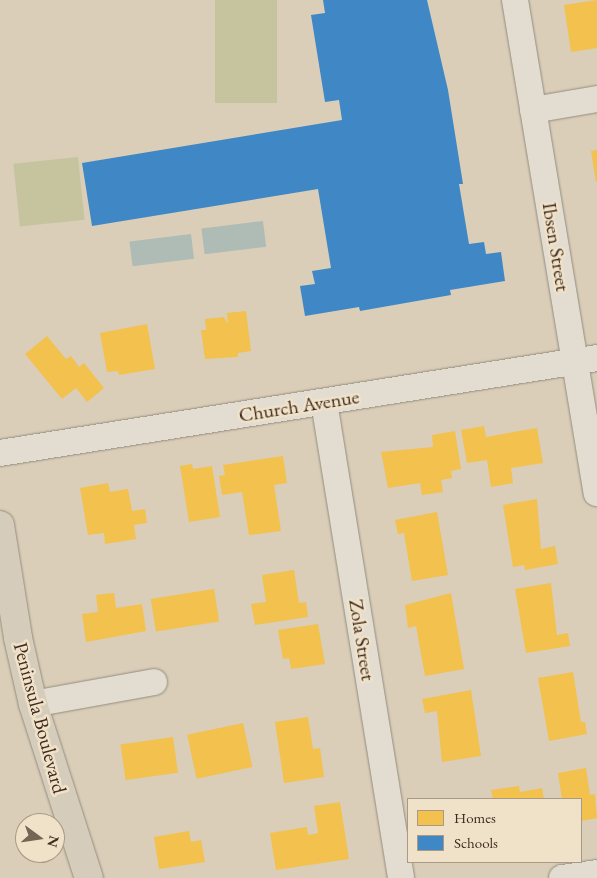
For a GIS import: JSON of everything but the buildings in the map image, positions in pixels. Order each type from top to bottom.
[{"type":"main road","name":"Peninsula Boulevard","points":[[0,525],[18,638],[33,704],[89,878]]},
{"type":"street","name":"Ibsen Street","points":[[515,0],[533,110],[586,360],[597,493]]},
{"type":"street","points":[[533,110],[597,99]]},
{"type":"street","name":"Church Avenue","points":[[0,453],[586,360]]},
{"type":"street","name":"Zola Street","points":[[324,402],[401,878]]},
{"type":"street","points":[[33,704],[154,682]]},
{"type":"street","points":[[562,878],[597,873]]},
{"type":"shaded area","points":[[215,0],[277,0],[277,103],[215,103]]},
{"type":"shaded area","points":[[78,157],[85,220],[20,226],[13,164]]},
{"type":"shaded area","points":[[263,221],[266,247],[205,254],[201,229]]},
{"type":"shaded area","points":[[191,234],[194,259],[133,266],[129,242]]}]
